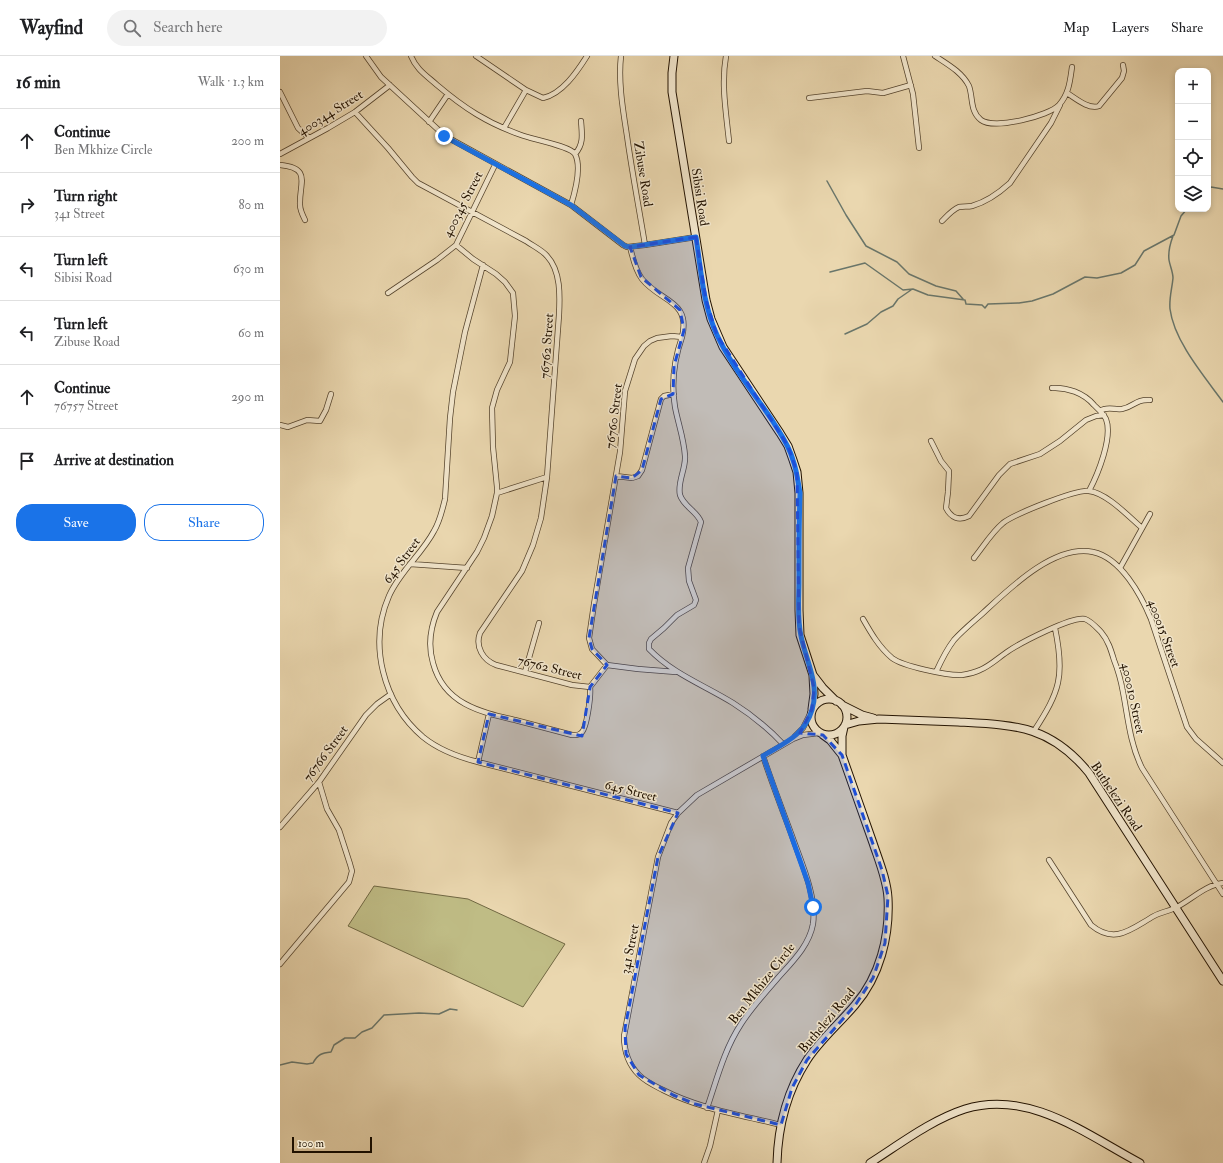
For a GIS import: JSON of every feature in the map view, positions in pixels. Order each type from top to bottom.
[{"type":"street","points":[[366,56],[381,77],[444,136],[571,205],[619,243],[630,247],[696,237]]},
{"type":"street","points":[[411,56],[420,71],[481,118],[522,135],[565,147],[573,151],[577,165],[577,178],[571,205]]},
{"type":"street","points":[[476,56],[526,90],[543,98],[553,94],[576,72],[586,56]]},
{"type":"street","name":"Zibuse Road","points":[[621,56],[623,112],[645,245]]},
{"type":"street","name":"Sibisi Road","points":[[674,56],[672,92],[706,300],[711,319],[717,335],[731,360],[784,439],[797,472],[800,493],[799,626],[804,650],[813,675],[814,694],[812,711]]},
{"type":"street","points":[[726,56],[723,72],[729,141]]},
{"type":"street","points":[[903,56],[915,106],[919,148]]},
{"type":"street","points":[[934,56],[957,71],[964,78],[969,87],[974,112],[982,121],[988,123],[1003,123],[1045,114],[1053,110],[1062,101]]},
{"type":"street","points":[[1067,93],[1089,106],[1096,108],[1122,78],[1124,71],[1123,65]]},
{"type":"street","points":[[942,221],[956,209],[981,203],[1002,191],[1010,183],[1051,123],[1067,93],[1072,67]]},
{"type":"street","name":"400344 Street","points":[[280,154],[354,112],[390,85]]},
{"type":"street","points":[[809,98],[867,91],[882,93],[911,85]]},
{"type":"street","points":[[504,128],[526,90]]},
{"type":"street","points":[[280,92],[298,128],[309,138]]},
{"type":"street","points":[[429,122],[448,94]]},
{"type":"street","name":"76762 Street","points":[[354,112],[388,148],[412,178],[430,190],[526,241],[543,252],[551,262],[557,279],[560,299],[547,477],[541,518],[530,552],[514,583],[485,625],[478,638],[479,647],[488,661],[496,665],[572,685],[590,687],[590,699],[585,723],[582,732],[579,735],[489,714],[467,706],[446,689],[438,677],[430,653],[430,634],[432,623],[437,612],[477,552],[489,526],[497,494],[493,447],[492,408],[497,390],[510,362],[515,316],[513,293],[505,282],[456,244]]},
{"type":"street","points":[[575,154],[580,149],[582,141],[581,121]]},
{"type":"street","name":"400345 Street","points":[[388,293],[437,260],[456,244],[495,164]]},
{"type":"street","points":[[280,165],[296,168],[300,173],[302,187],[300,208],[305,220]]},
{"type":"street","points":[[630,247],[636,268],[641,277],[652,289],[680,310],[683,315],[684,323],[682,337],[674,366],[673,378],[674,394],[685,457],[680,492],[685,504],[696,514],[701,522],[688,568],[689,581],[696,600],[694,605],[676,615],[651,639],[648,646],[660,660],[677,672],[734,704],[769,729],[783,744]]},
{"type":"street","name":"645 Street","points":[[483,265],[465,332],[453,392],[445,499],[440,520],[434,532],[396,582],[389,596],[380,627],[380,656],[383,671],[391,694],[405,717],[424,737],[439,748],[452,754],[678,813]]},
{"type":"street","name":"76760 Street","points":[[607,665],[592,649],[589,638],[620,452],[625,391],[635,359],[639,352],[650,341],[664,337],[682,337]]},
{"type":"street","points":[[1052,388],[1065,389],[1085,396],[1104,415],[1107,424],[1106,445],[1099,470],[1089,491]]},
{"type":"street","points":[[280,425],[288,427],[307,420],[320,421],[326,410],[331,394]]},
{"type":"street","points":[[616,476],[632,478],[638,476],[642,470],[661,399],[664,396],[674,394]]},
{"type":"street","points":[[1100,411],[1106,408],[1121,409],[1129,407],[1140,400],[1150,400]]},
{"type":"street","points":[[931,441],[941,461],[949,471],[946,508],[950,515],[954,518],[964,519],[969,516],[999,475],[1010,464],[1040,454],[1060,441],[1086,420],[1104,415]]},
{"type":"street","points":[[497,494],[547,477]]},
{"type":"street","points":[[974,558],[998,527],[1008,520],[1072,493],[1089,491],[1105,497],[1142,528]]},
{"type":"street","points":[[1120,568],[1150,514]]},
{"type":"street","name":"400015 Street","points":[[936,672],[954,641],[962,631],[1010,588],[1046,563],[1068,553],[1085,551],[1102,555],[1120,568],[1146,606],[1187,727],[1196,739],[1223,763]]},
{"type":"street","points":[[410,564],[467,568]]},
{"type":"street","name":"400010 Street","points":[[863,619],[875,639],[893,658],[900,663],[936,672],[962,675],[980,670],[1022,643],[1055,628],[1076,619],[1087,620],[1097,628],[1108,642],[1120,677],[1136,757],[1223,894]]},
{"type":"street","points":[[525,672],[539,623]]},
{"type":"street","points":[[1034,732],[1056,693],[1059,681],[1060,659],[1055,628]]},
{"type":"street","points":[[590,687],[607,665],[677,672]]},
{"type":"street","name":"Sibisi Road","points":[[813,675],[823,688],[838,702]]},
{"type":"street","name":"76766 Street","points":[[280,827],[319,782],[366,715],[376,704],[391,694]]},
{"type":"street","points":[[812,711],[820,701],[831,700],[838,702]]},
{"type":"street","name":"Buthelezi Road","points":[[838,702],[862,715],[879,720]]},
{"type":"street","name":"Buthelezi Road","points":[[778,1163],[781,1125],[786,1103],[792,1088],[807,1060],[820,1043],[856,1004],[873,978],[881,960],[888,927],[888,896],[882,870],[842,755],[842,736],[847,719],[846,714],[838,702]]},
{"type":"street","name":"Buthelezi Road","points":[[812,711],[812,724],[821,734],[830,740],[842,755]]},
{"type":"street","name":"341 Street","points":[[793,739],[803,728],[812,711]]},
{"type":"street","points":[[478,762],[489,714]]},
{"type":"street","name":"Buthelezi Road","points":[[821,734],[835,735],[844,726],[859,721],[879,720],[1010,725],[1049,738],[1079,761],[1089,773],[1223,981]]},
{"type":"street","name":"341 Street","points":[[781,1125],[707,1108],[686,1101],[646,1080],[639,1075],[630,1063],[624,1044],[625,1028],[658,858],[666,832],[678,813],[697,795],[783,744],[803,735],[821,734]]},
{"type":"street","name":"Ben Mkhize Circle","points":[[707,1108],[724,1055],[741,1024],[757,1002],[799,954],[806,943],[813,924],[813,907],[808,883],[763,756]]},
{"type":"street","points":[[280,964],[349,882],[352,871],[338,830],[327,808],[319,782]]},
{"type":"street","points":[[1049,860],[1091,925],[1103,933],[1116,935],[1123,933],[1156,915],[1176,908],[1217,884],[1223,883]]},
{"type":"street","points":[[870,1163],[940,1120],[966,1109],[982,1105],[1001,1104],[1018,1106],[1050,1115],[1068,1123],[1140,1163]]},
{"type":"street","points":[[704,1163],[710,1146],[718,1110]]},
{"type":"highlighted area","points":[[696,237],[706,300],[717,335],[788,446],[797,472],[799,626],[814,688],[812,709],[800,733],[823,735],[842,755],[882,870],[888,896],[885,943],[873,978],[856,1004],[807,1060],[792,1088],[781,1125],[695,1104],[673,1095],[639,1075],[626,1054],[625,1028],[658,857],[678,813],[478,762],[489,714],[582,736],[590,687],[607,665],[592,649],[589,638],[616,476],[632,478],[642,470],[661,399],[673,394],[674,366],[684,330],[680,310],[641,277],[630,247]]},
{"type":"shaded area","points":[[374,886],[468,899],[565,944],[523,1007],[348,926]]},
{"type":"waterway","points":[[827,181],[846,215],[866,246],[897,262],[909,274],[936,286],[956,291],[963,299]]},
{"type":"waterway","points":[[1211,187],[1223,189]]},
{"type":"waterway","points":[[830,272],[865,263],[903,290],[913,289],[928,295],[965,300],[966,304],[982,305],[985,308],[988,304],[1032,301],[1053,294],[1085,277],[1097,278],[1121,273],[1135,265],[1144,251],[1174,235],[1181,216],[1184,212]]},
{"type":"waterway","points":[[1173,236],[1169,257],[1173,276],[1170,297],[1170,309],[1173,321],[1177,333],[1191,358],[1223,402]]},
{"type":"waterway","points":[[845,334],[867,324],[881,312],[893,306],[898,299],[911,290]]},
{"type":"waterway","points":[[280,1065],[292,1062],[307,1064],[313,1063],[320,1054],[331,1052],[334,1045],[345,1038],[355,1038],[362,1032],[372,1028],[384,1015],[419,1013],[439,1014],[450,1009],[457,1010]]},
{"type":"route","points":[[444,136],[571,205],[619,243],[625,246],[630,247],[696,237],[706,300],[717,335],[731,360],[788,446],[797,472],[800,493],[799,626],[804,650],[813,675],[814,694],[812,709],[800,731],[793,739],[763,756],[808,883],[813,907]]}]
